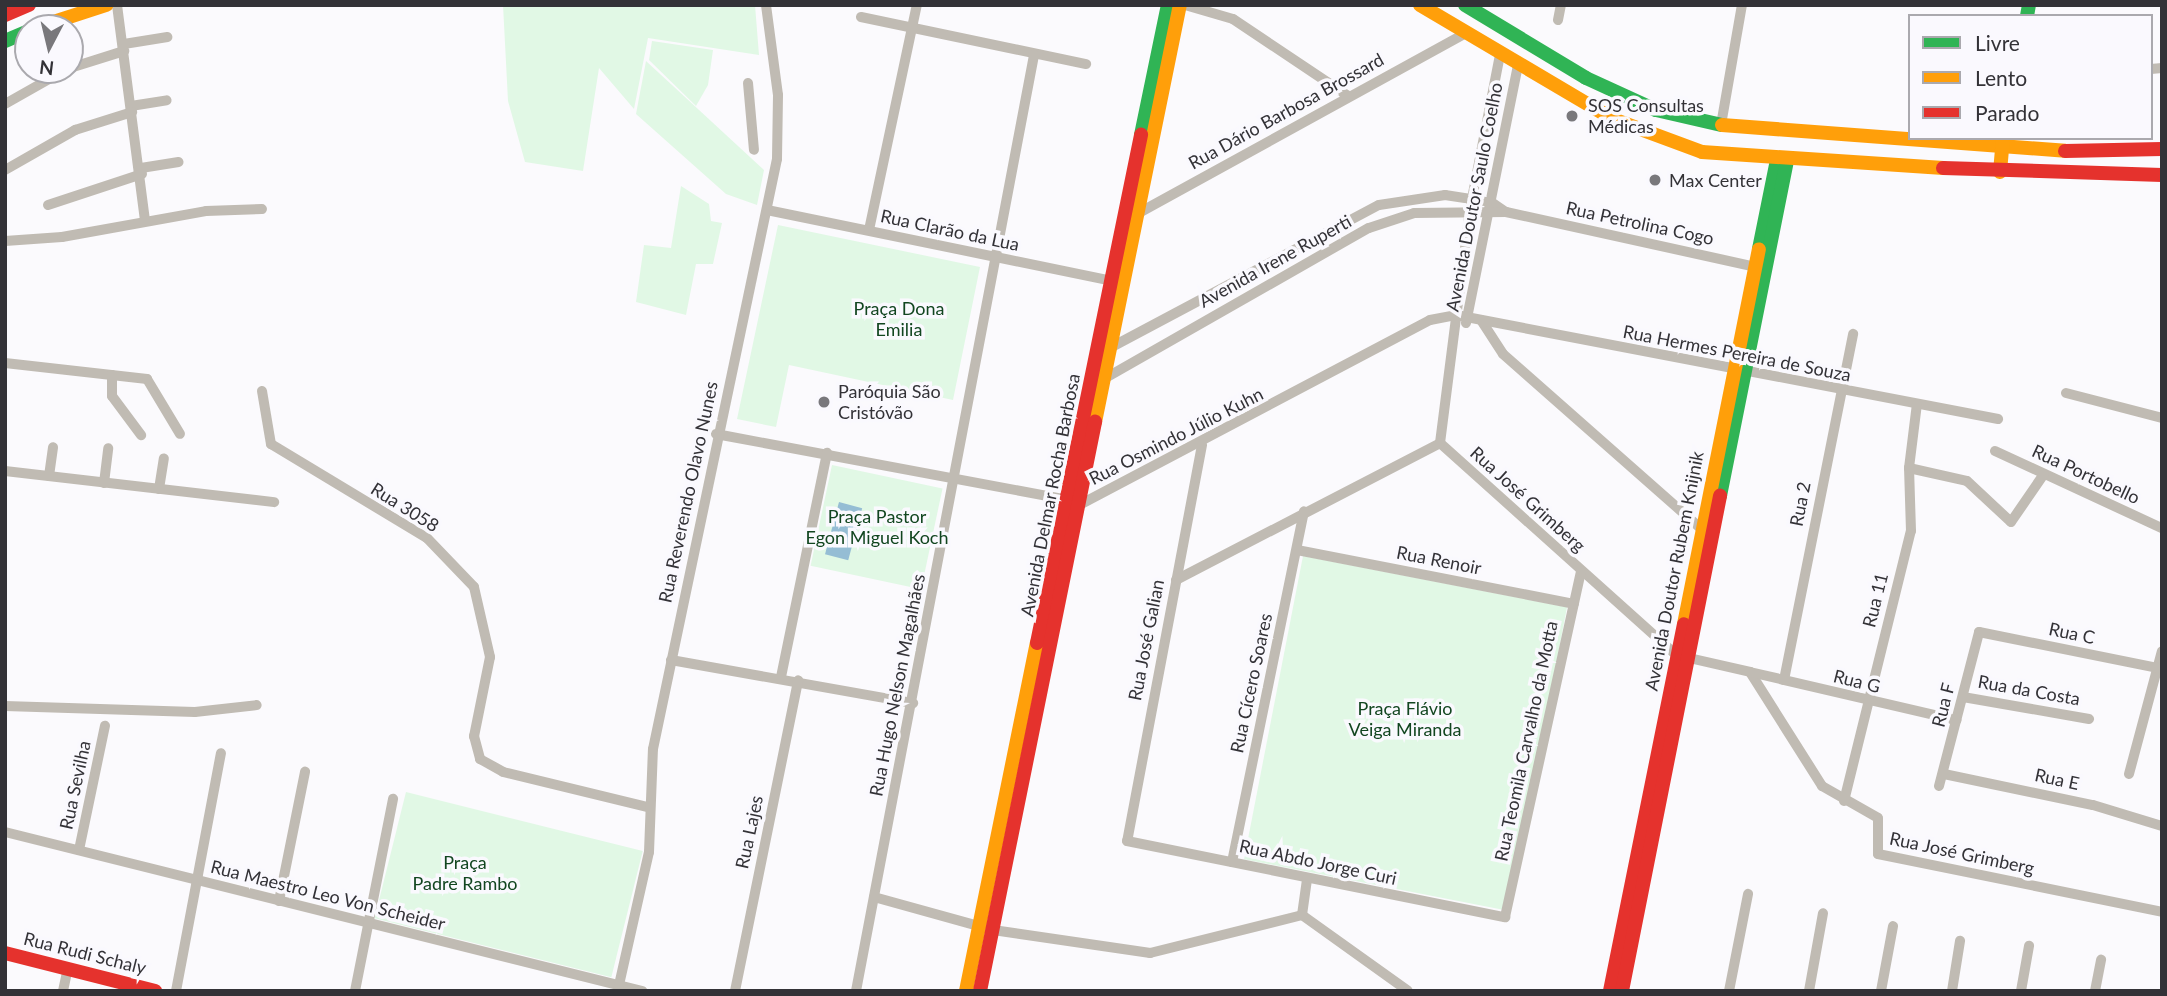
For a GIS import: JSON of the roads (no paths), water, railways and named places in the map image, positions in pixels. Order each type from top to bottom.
[{"type":"street","points":[[5,15],[29,5]]},
{"type":"street","points":[[78,14],[106,5]]},
{"type":"street","points":[[117,5],[141,171],[145,220]]},
{"type":"street","name":"Rua Reverendo Olavo Nunes","points":[[619,985],[649,852],[648,807],[671,660],[716,434],[767,209],[778,95],[766,5]]},
{"type":"street","points":[[869,230],[917,5]]},
{"type":"street","name":"Avenida Delmar Rocha Barbosa","points":[[966,991],[986,929],[1106,377],[1120,283],[1124,222],[1168,5]]},
{"type":"street","points":[[1182,5],[1233,19],[1348,96]]},
{"type":"street","name":"Avenida Delmar Rocha Barbosa","points":[[1077,502],[1097,355],[1141,211],[1182,5]]},
{"type":"street","points":[[1420,5],[1500,54],[1643,133],[1702,152],[1782,160],[2000,172],[2162,174]]},
{"type":"street","points":[[1465,5],[1609,89],[1656,110],[1721,125],[1908,137]]},
{"type":"street","points":[[1558,20],[1561,5]]},
{"type":"street","points":[[1721,125],[1742,5]]},
{"type":"street","points":[[861,17],[1086,64]]},
{"type":"street","name":"Rua Dário Barbosa Brossard","points":[[1124,222],[1466,33]]},
{"type":"street","points":[[84,63],[124,48],[167,37]]},
{"type":"street","name":"Avenida Doutor Saulo Coelho","points":[[1440,443],[1459,334],[1456,315],[1470,209],[1500,54]]},
{"type":"street","name":"Rua Hugo Nelson Magalhães","points":[[856,991],[913,703],[952,477],[1034,55]]},
{"type":"street","name":"Avenida Doutor Saulo Coelho","points":[[1459,334],[1476,319],[1490,207],[1518,64]]},
{"type":"street","points":[[748,83],[754,150]]},
{"type":"street","points":[[5,104],[41,84]]},
{"type":"street","points":[[5,170],[75,130],[132,109],[167,100]]},
{"type":"street","points":[[1956,140],[2162,149]]},
{"type":"street","points":[[2000,172],[2003,143]]},
{"type":"street","name":"Avenida Doutor Rubem Knijnik","points":[[1622,991],[1630,920],[1651,807],[1782,160]]},
{"type":"street","points":[[48,205],[141,171],[179,162]]},
{"type":"street","name":"Avenida Irene Ruperti","points":[[1097,355],[1312,236],[1405,197],[1472,197],[1490,207]]},
{"type":"street","name":"Avenida Irene Ruperti","points":[[1091,387],[1322,255],[1414,213],[1490,207]]},
{"type":"street","name":"Rua Petrolina Cogo","points":[[1490,207],[1760,268]]},
{"type":"street","points":[[5,241],[145,220],[262,209]]},
{"type":"street","name":"Rua Clarão da Lua","points":[[767,209],[1120,283]]},
{"type":"street","points":[[1312,236],[1322,255]]},
{"type":"street","points":[[1185,307],[1197,325]]},
{"type":"street","name":"Rua Osmindo Júlio Kuhn","points":[[1077,502],[1202,445],[1430,320],[1456,315],[1476,319]]},
{"type":"street","points":[[1476,319],[1503,354],[1707,534]]},
{"type":"street","name":"Rua Hermes Pereira de Souza","points":[[1476,319],[1739,373],[1998,419]]},
{"type":"street","name":"Rua 2","points":[[1784,680],[1853,334]]},
{"type":"street","points":[[5,363],[147,379],[180,434]]},
{"type":"street","points":[[112,375],[112,396],[141,435]]},
{"type":"street","name":"Rua 3058","points":[[262,391],[271,444],[427,538],[474,587],[490,657],[474,736],[480,759],[503,772],[648,807]]},
{"type":"street","points":[[2066,393],[2162,418]]},
{"type":"street","name":"Rua 11","points":[[1844,801],[1911,531],[1909,468],[1917,404]]},
{"type":"street","points":[[716,434],[1077,502]]},
{"type":"street","points":[[1176,580],[1304,511],[1440,443]]},
{"type":"street","name":"Rua José Grimberg","points":[[1440,443],[1581,571],[1682,656],[1750,672],[1806,766],[1844,801],[1878,818],[1875,851],[1881,856],[2162,912]]},
{"type":"street","name":"Rua José Galian","points":[[1124,840],[1202,445]]},
{"type":"street","points":[[50,476],[53,447]]},
{"type":"street","points":[[104,483],[108,448]]},
{"type":"street","name":"Rua Portobello","points":[[1995,451],[2162,528]]},
{"type":"street","points":[[781,677],[827,453]]},
{"type":"street","points":[[159,489],[164,458]]},
{"type":"street","points":[[1909,468],[1967,481],[2011,522],[2045,474]]},
{"type":"street","points":[[5,471],[274,502]]},
{"type":"street","name":"Rua Cícero Soares","points":[[1232,862],[1304,511]]},
{"type":"street","name":"Rua Renoir","points":[[1297,550],[1574,604]]},
{"type":"street","name":"Rua Teomila Carvalho da Motta","points":[[1505,917],[1581,571]]},
{"type":"street","name":"Rua C","points":[[1979,632],[2158,668]]},
{"type":"street","name":"Rua F","points":[[1939,786],[1979,632]]},
{"type":"street","points":[[2129,774],[2162,651]]},
{"type":"street","points":[[671,660],[798,680],[913,703]]},
{"type":"street","name":"Rua G","points":[[1750,672],[1868,702],[1956,720]]},
{"type":"street","name":"Rua Lajes","points":[[735,991],[798,680]]},
{"type":"street","name":"Rua da Costa","points":[[1963,697],[2089,719]]},
{"type":"street","points":[[5,706],[195,712],[257,705]]},
{"type":"street","name":"Rua Sevilha","points":[[79,850],[105,726]]},
{"type":"street","points":[[176,991],[221,753]]},
{"type":"street","points":[[279,901],[305,772]]},
{"type":"street","name":"Rua E","points":[[1944,774],[2093,805],[2162,826]]},
{"type":"street","points":[[355,991],[393,799]]},
{"type":"street","name":"Rua Maestro Leo Von Scheider","points":[[5,832],[197,879],[367,925],[642,991]]},
{"type":"street","name":"Rua Abdo Jorge Curi","points":[[1124,840],[1505,917]]},
{"type":"street","points":[[1302,915],[1307,878]]},
{"type":"street","points":[[1729,991],[1748,894]]},
{"type":"street","points":[[874,897],[986,929],[1150,953],[1302,915],[1408,991]]},
{"type":"street","points":[[1809,991],[1823,914]]},
{"type":"street","name":"Avenida Doutor Rubem Knijnik","points":[[1610,991],[1630,920]]},
{"type":"street","points":[[1881,991],[1893,926]]},
{"type":"street","name":"Avenida Delmar Rocha Barbosa","points":[[980,991],[986,929]]},
{"type":"street","points":[[1952,991],[1960,941]]},
{"type":"street","points":[[2021,991],[2029,946]]},
{"type":"street","name":"Rua Rudi Schaly","points":[[5,953],[155,991]]},
{"type":"street","points":[[2095,991],[2101,960]]},
{"type":"street","points":[[63,991],[68,968]]},
{"type":"street","points":[[585,991],[587,977]]},
{"type":"water","points":[[839,502],[862,508],[848,560],[825,554]]},
{"type":"place","name":"SOS Consultas Médicas","points":[[1572,116]]},
{"type":"place","name":"Max Center","points":[[1655,180]]},
{"type":"place","name":"Paróquia São Cristóvão","points":[[824,402]]},
{"type":"park label","name":"Praça Dona Emilia","points":[[899,319]]},
{"type":"park label","name":"Praça Pastor Egon Miguel Koch","points":[[877,527]]},
{"type":"park label","name":"Praça Flávio Veiga Miranda","points":[[1405,719]]},
{"type":"park label","name":"Praça Padre Rambo","points":[[465,873]]}]
